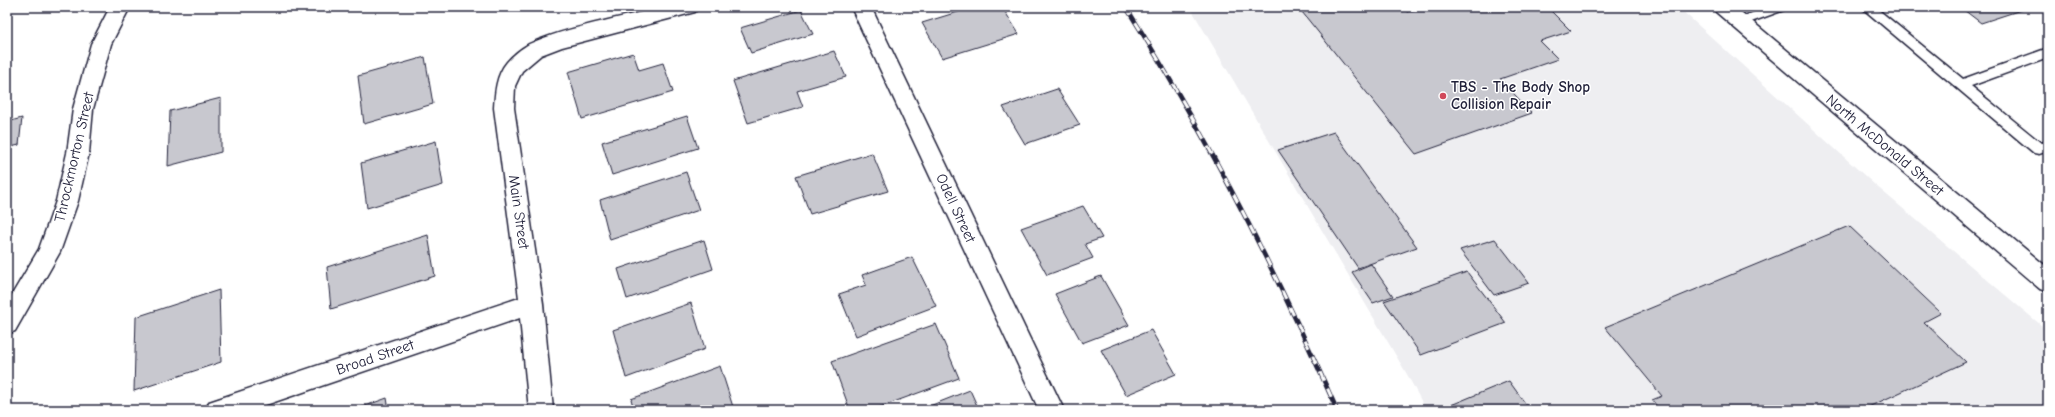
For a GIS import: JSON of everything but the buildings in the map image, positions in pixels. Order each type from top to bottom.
[{"type":"street","name":"Throckmorton Street","points":[[7,324],[49,252],[67,201],[78,152],[83,109],[101,44],[120,7]]},
{"type":"street","name":"Main Street","points":[[541,410],[531,304],[504,108],[505,86],[514,67],[534,50],[556,41],[688,7]]},
{"type":"street","name":"Odell Street","points":[[861,7],[1052,410]]},
{"type":"street","name":"North McDonald Street","points":[[1723,7],[2048,282]]},
{"type":"street","name":"Broad Street","points":[[218,410],[531,304]]},
{"type":"lane","points":[[1740,22],[1780,7]]},
{"type":"lane","points":[[1867,7],[2039,149],[2048,146]]},
{"type":"lane","points":[[1961,85],[2048,53]]},
{"type":"shaded area","points":[[1190,7],[1678,7],[1875,185],[2048,331],[2048,410],[1426,410],[1408,376]]},
{"type":"railway","points":[[1126,7],[1185,105],[1239,205],[1290,307],[1337,410]]},
{"type":"place","name":"TBS - The Body Shop Collision Repair","points":[[1443,96]]}]
